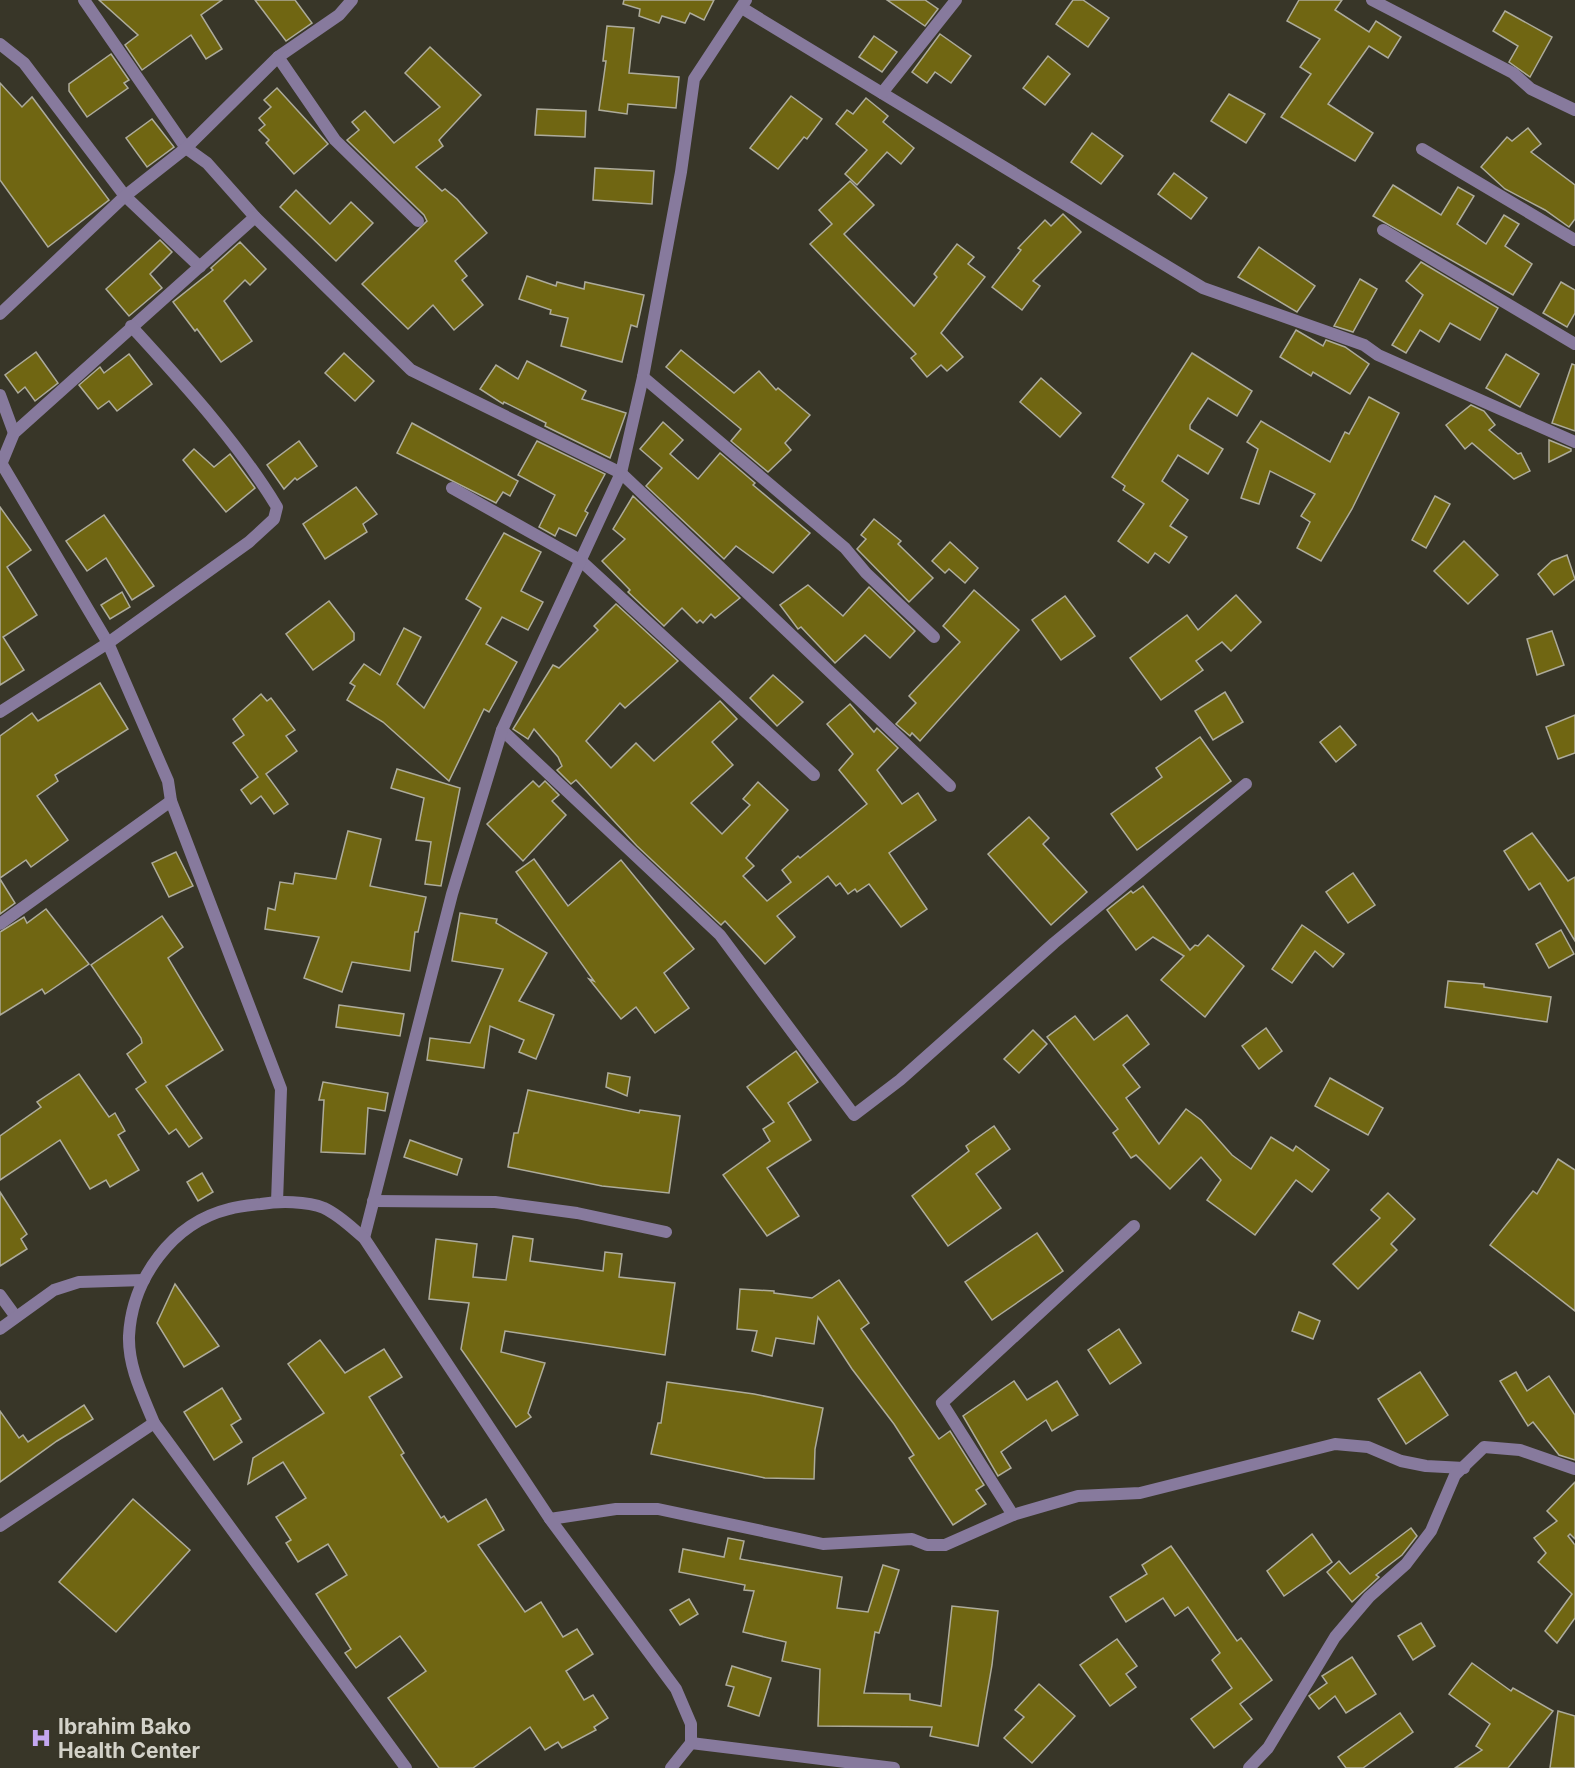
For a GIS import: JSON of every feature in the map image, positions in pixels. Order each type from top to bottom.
[{"type":"street","points":[[84,0],[186,148],[207,163],[255,217],[411,370],[621,473],[950,786]]},
{"type":"street","points":[[0,314],[125,195],[186,148],[278,57],[339,15],[352,0]]},
{"type":"street","points":[[882,93],[956,0]]},
{"type":"street","points":[[1372,0],[1513,73],[1531,89],[1575,110]]},
{"type":"street","points":[[364,1238],[452,894],[502,730],[621,473],[643,377],[681,172],[694,79],[744,4],[882,93],[1203,288],[1364,345],[1377,355],[1575,442]]},
{"type":"street","points":[[0,44],[24,63],[125,195],[200,267]]},
{"type":"street","points":[[278,57],[335,140],[418,221]]},
{"type":"street","points":[[1422,149],[1575,240]]},
{"type":"street","points":[[255,217],[131,326],[14,434],[1,467],[108,643],[168,781],[171,801],[281,1089],[277,1202]]},
{"type":"street","points":[[1383,230],[1575,345]]},
{"type":"street","points":[[0,712],[108,643],[249,542],[273,519],[277,507],[258,476],[206,410],[131,326]]},
{"type":"street","points":[[643,377],[845,548],[866,573],[934,638]]},
{"type":"street","points":[[0,395],[14,434]]},
{"type":"street","points":[[452,488],[580,560],[814,775]]},
{"type":"street","points":[[502,730],[720,935],[854,1115],[900,1080],[1054,943],[1246,784]]},
{"type":"street","points":[[0,924],[171,801]]},
{"type":"street","points":[[373,1201],[495,1202],[577,1213],[666,1232]]},
{"type":"street","points":[[406,1768],[154,1423],[134,1372],[129,1337],[139,1288],[157,1257],[192,1225],[228,1209],[277,1202],[321,1207],[342,1219],[364,1238],[550,1519],[676,1689],[691,1724],[691,1743],[671,1768]]},
{"type":"street","points":[[1013,1515],[942,1403],[1134,1226]]},
{"type":"street","points":[[0,1329],[54,1290],[79,1282],[144,1280]]},
{"type":"street","points":[[0,1295],[16,1317]]},
{"type":"street","points":[[0,1526],[154,1423]]},
{"type":"street","points":[[550,1519],[616,1509],[658,1509],[823,1544],[912,1539],[927,1545],[945,1545],[1013,1515],[1078,1496],[1140,1493],[1160,1489],[1335,1444],[1368,1447],[1401,1461],[1426,1467],[1464,1468]]},
{"type":"street","points":[[1249,1768],[1268,1748],[1335,1636],[1369,1597],[1406,1564],[1431,1531],[1455,1475],[1484,1447],[1520,1450],[1575,1468]]},
{"type":"street","points":[[691,1743],[894,1768]]},
{"type":"building","points":[[99,0],[222,0],[201,15],[222,49],[206,59],[191,35],[142,70],[125,45],[138,35]]},
{"type":"building","points":[[255,0],[295,0],[312,23],[286,41]]},
{"type":"building","points":[[624,0],[714,0],[704,20],[690,13],[685,23],[662,16],[659,23],[639,16],[640,9],[623,4]]},
{"type":"building","points":[[887,0],[925,0],[938,9],[925,26]]},
{"type":"building","points":[[1073,0],[1083,0],[1109,18],[1088,47],[1056,24]]},
{"type":"building","points":[[1299,0],[1342,0],[1335,10],[1369,32],[1376,21],[1401,37],[1388,58],[1369,46],[1328,104],[1373,133],[1355,161],[1281,117],[1311,74],[1300,67],[1320,39],[1287,21]]},
{"type":"building","points":[[1505,11],[1552,37],[1530,77],[1509,62],[1518,46],[1493,31]]},
{"type":"building","points":[[607,26],[634,28],[629,73],[679,77],[676,108],[628,104],[627,114],[599,110],[606,61],[603,61]]},
{"type":"building","points":[[940,34],[971,56],[951,83],[935,72],[927,83],[912,72]]},
{"type":"building","points":[[874,36],[897,52],[882,72],[859,57]]},
{"type":"building","points":[[430,47],[481,95],[439,140],[443,146],[416,167],[442,191],[445,189],[457,199],[487,233],[455,261],[467,276],[462,280],[483,305],[454,330],[433,305],[408,329],[362,284],[427,221],[424,215],[347,140],[359,130],[352,122],[365,111],[394,143],[440,107],[405,73]]},
{"type":"building","points":[[111,54],[129,80],[124,83],[128,88],[87,117],[69,91],[69,84]]},
{"type":"building","points":[[1048,56],[1070,74],[1045,105],[1023,88]]},
{"type":"building","points":[[0,83],[22,107],[32,97],[109,200],[48,247],[0,180]]},
{"type":"building","points":[[277,88],[328,144],[294,174],[266,143],[269,140],[259,130],[265,125],[259,118],[271,107],[264,100]]},
{"type":"building","points":[[1229,94],[1265,114],[1246,143],[1211,121]]},
{"type":"building","points":[[791,96],[822,119],[807,139],[804,137],[778,169],[750,148]]},
{"type":"building","points":[[866,98],[888,116],[883,122],[914,148],[901,164],[887,152],[857,185],[845,174],[867,150],[836,124],[847,110],[853,114]]},
{"type":"building","points":[[537,109],[586,111],[585,137],[535,135]]},
{"type":"building","points":[[152,119],[174,147],[147,167],[126,138]]},
{"type":"building","points":[[1528,128],[1541,144],[1531,152],[1575,185],[1575,219],[1569,227],[1545,210],[1505,189],[1481,167],[1507,137],[1512,141]]},
{"type":"building","points":[[1092,133],[1123,156],[1101,184],[1071,162]]},
{"type":"building","points":[[595,168],[654,171],[652,204],[593,200]]},
{"type":"building","points":[[1174,173],[1207,198],[1191,219],[1158,194]]},
{"type":"building","points":[[850,181],[874,205],[844,234],[914,306],[937,277],[934,274],[957,244],[974,257],[968,264],[985,277],[941,333],[963,357],[947,371],[941,365],[927,377],[911,358],[916,354],[810,244],[832,224],[819,210]]},
{"type":"building","points":[[1393,185],[1441,215],[1458,187],[1474,196],[1457,224],[1486,244],[1504,215],[1519,224],[1505,246],[1532,264],[1513,295],[1373,216]]},
{"type":"building","points":[[296,190],[330,224],[351,202],[373,223],[336,261],[280,207]]},
{"type":"building","points":[[1063,214],[1081,232],[1033,281],[1040,286],[1022,310],[992,287],[1021,250],[1018,248],[1045,220],[1051,226]]},
{"type":"building","points":[[160,240],[172,252],[150,274],[162,288],[129,316],[106,289]]},
{"type":"building","points":[[240,242],[266,269],[250,285],[245,280],[224,301],[252,341],[221,362],[197,329],[195,331],[173,302],[213,270],[211,268]]},
{"type":"building","points":[[1259,247],[1315,286],[1297,312],[1238,277]]},
{"type":"building","points":[[1421,262],[1498,308],[1480,340],[1450,323],[1439,342],[1420,330],[1406,353],[1392,345],[1423,295],[1406,281]]},
{"type":"building","points":[[527,276],[556,286],[557,282],[584,289],[585,282],[644,295],[637,327],[631,325],[622,362],[561,346],[568,318],[550,314],[551,310],[519,299]]},
{"type":"building","points":[[1360,279],[1377,289],[1353,332],[1334,326]]},
{"type":"building","points":[[1561,282],[1575,290],[1575,313],[1567,327],[1543,313]]},
{"type":"building","points":[[1296,330],[1323,346],[1326,340],[1345,347],[1369,364],[1350,394],[1313,372],[1311,376],[1280,357]]},
{"type":"building","points":[[681,350],[734,393],[759,371],[776,390],[778,388],[810,415],[785,443],[791,450],[768,472],[731,441],[741,429],[666,367]]},
{"type":"building","points":[[36,352],[58,383],[35,401],[25,387],[18,393],[5,375]]},
{"type":"building","points":[[344,353],[374,381],[355,401],[325,373]]},
{"type":"building","points":[[1192,353],[1252,391],[1237,416],[1208,398],[1190,425],[1190,429],[1223,449],[1208,474],[1178,455],[1162,481],[1188,500],[1170,526],[1187,537],[1169,563],[1155,553],[1148,563],[1118,541],[1144,504],[1123,490],[1125,486],[1112,477]]},
{"type":"building","points":[[129,354],[152,384],[117,411],[109,401],[98,409],[79,385],[100,367],[104,373]]},
{"type":"building","points":[[1506,354],[1539,374],[1520,407],[1486,388]]},
{"type":"building","points":[[527,361],[586,391],[582,399],[626,413],[610,458],[545,426],[546,423],[504,402],[503,404],[480,389],[496,365],[518,379]]},
{"type":"building","points":[[1572,364],[1575,365],[1575,431],[1552,423]]},
{"type":"building","points":[[1041,378],[1081,413],[1060,437],[1020,402]]},
{"type":"building","points":[[1369,397],[1399,413],[1352,509],[1321,561],[1297,548],[1310,522],[1301,516],[1315,494],[1270,471],[1259,504],[1241,498],[1258,449],[1247,442],[1261,421],[1330,462],[1345,432],[1349,434]]},
{"type":"building","points":[[1471,405],[1484,411],[1495,425],[1489,430],[1518,454],[1521,453],[1530,471],[1514,479],[1472,443],[1465,449],[1446,425]]},
{"type":"building","points":[[663,422],[683,440],[670,454],[698,479],[720,453],[755,483],[753,485],[810,533],[773,573],[736,546],[724,559],[646,486],[662,468],[640,449]]},
{"type":"building","points":[[412,423],[518,481],[510,496],[503,492],[496,503],[397,453]]},
{"type":"building","points":[[1549,440],[1571,449],[1571,451],[1549,462]]},
{"type":"building","points":[[299,441],[317,466],[297,480],[295,478],[284,489],[267,465]]},
{"type":"building","points":[[537,441],[605,474],[585,511],[588,513],[576,536],[559,528],[555,536],[539,527],[555,495],[518,475]]},
{"type":"building","points":[[194,449],[214,467],[230,454],[255,488],[226,512],[183,460]]},
{"type":"building","points":[[356,487],[377,514],[363,524],[367,532],[325,559],[303,524]]},
{"type":"building","points":[[633,496],[740,598],[715,618],[711,614],[703,623],[700,620],[697,623],[682,608],[664,626],[628,592],[630,590],[602,561],[625,539],[613,529]]},
{"type":"building","points":[[1435,496],[1450,504],[1426,548],[1412,540]]},
{"type":"building","points":[[0,507],[31,550],[7,567],[37,615],[3,637],[24,670],[0,685]]},
{"type":"building","points":[[104,515],[154,586],[132,600],[106,558],[87,571],[66,541]]},
{"type":"building","points":[[874,519],[901,541],[898,544],[933,578],[909,602],[857,549],[866,539],[861,535]]},
{"type":"building","points":[[504,533],[541,552],[521,591],[543,602],[528,630],[502,617],[486,644],[517,662],[489,712],[484,709],[449,781],[383,722],[347,700],[355,686],[350,683],[364,664],[380,675],[404,628],[421,637],[397,684],[424,708],[481,608],[466,599]]},
{"type":"building","points":[[1464,541],[1498,575],[1468,604],[1434,571]]},
{"type":"building","points":[[950,542],[978,568],[965,583],[949,569],[945,573],[932,561]]},
{"type":"building","points":[[1567,555],[1575,579],[1554,595],[1538,574],[1552,561]]},
{"type":"building","points":[[808,585],[843,616],[869,587],[915,631],[890,658],[865,635],[835,663],[801,627],[798,629],[780,605]]},
{"type":"building","points":[[974,590],[1019,630],[920,741],[912,733],[910,736],[896,724],[916,703],[909,696],[960,642],[943,626]]},
{"type":"building","points":[[122,592],[130,607],[110,619],[101,605]]},
{"type":"building","points":[[1236,595],[1261,622],[1231,651],[1222,642],[1196,661],[1203,670],[1161,700],[1130,658],[1187,615],[1198,630]]},
{"type":"building","points":[[1065,596],[1095,636],[1061,660],[1032,620]]},
{"type":"building","points":[[329,601],[354,633],[354,640],[313,670],[286,634]]},
{"type":"building","points":[[616,604],[678,661],[625,708],[620,703],[586,741],[611,768],[636,743],[654,761],[720,701],[737,719],[712,742],[733,765],[691,803],[722,834],[750,805],[743,799],[758,782],[788,810],[746,858],[754,866],[743,876],[767,901],[791,882],[782,870],[867,804],[839,770],[853,754],[827,724],[850,704],[874,732],[877,728],[898,748],[877,770],[902,804],[918,793],[936,820],[889,853],[927,909],[901,927],[869,884],[857,892],[855,889],[848,894],[840,883],[836,886],[828,876],[777,916],[795,937],[765,964],[725,921],[721,925],[637,846],[576,780],[571,784],[557,770],[562,766],[558,757],[534,729],[528,739],[513,729],[553,665],[559,668],[598,630],[594,626]]},
{"type":"building","points":[[1552,631],[1564,665],[1537,675],[1527,639]]},
{"type":"building","points":[[773,675],[803,702],[777,726],[750,698]]},
{"type":"building","points":[[100,683],[128,729],[55,775],[58,781],[37,796],[68,840],[31,867],[26,860],[0,878],[0,736],[32,713],[38,721]]},
{"type":"building","points":[[1225,692],[1243,722],[1213,740],[1195,711]]},
{"type":"building","points":[[261,694],[267,701],[271,698],[295,730],[286,736],[297,751],[266,774],[288,804],[274,814],[261,796],[251,804],[241,790],[258,777],[233,743],[244,735],[233,719]]},
{"type":"building","points":[[1575,715],[1575,753],[1558,759],[1546,727]]},
{"type":"building","points":[[1340,726],[1356,745],[1336,762],[1320,742]]},
{"type":"building","points":[[1200,737],[1231,781],[1137,850],[1111,814],[1162,777],[1156,768]]},
{"type":"building","points":[[397,769],[460,788],[441,886],[425,884],[431,842],[416,840],[424,798],[391,788]]},
{"type":"building","points":[[533,781],[539,787],[545,781],[559,795],[552,801],[566,815],[523,861],[487,824]]},
{"type":"building","points":[[1029,817],[1049,838],[1043,844],[1087,892],[1051,925],[988,854]]},
{"type":"building","points":[[348,831],[381,839],[370,886],[426,897],[418,932],[415,932],[410,971],[352,962],[342,992],[304,978],[319,937],[265,929],[268,908],[275,910],[280,882],[293,884],[295,873],[336,879]]},
{"type":"building","points":[[1532,833],[1568,881],[1575,877],[1575,941],[1540,883],[1529,890],[1504,851]]},
{"type":"building","points":[[176,852],[193,886],[169,897],[152,863]]},
{"type":"building","points":[[534,859],[568,906],[621,860],[694,949],[664,973],[689,1008],[655,1033],[636,1007],[621,1019],[589,979],[594,981],[516,872]]},
{"type":"building","points":[[1353,873],[1375,905],[1348,923],[1326,892]]},
{"type":"building","points":[[0,879],[15,903],[0,914]]},
{"type":"building","points":[[1143,886],[1190,950],[1195,945],[1198,946],[1208,935],[1244,966],[1205,1017],[1161,980],[1184,956],[1153,937],[1136,950],[1107,910],[1131,891],[1133,893]]},
{"type":"building","points":[[46,909],[89,964],[45,994],[42,989],[0,1015],[0,932],[24,917],[27,923]]},
{"type":"building","points":[[460,913],[497,919],[496,923],[547,953],[519,1001],[554,1015],[536,1059],[519,1052],[524,1040],[490,1026],[484,1068],[427,1060],[430,1038],[470,1043],[503,969],[452,961]]},
{"type":"building","points":[[162,916],[183,947],[168,958],[223,1050],[166,1086],[202,1138],[189,1147],[176,1129],[169,1134],[136,1089],[146,1082],[127,1054],[142,1043],[141,1038],[91,965]]},
{"type":"building","points":[[1302,925],[1344,954],[1333,967],[1315,951],[1292,983],[1272,969]]},
{"type":"building","points":[[1561,930],[1574,954],[1549,968],[1536,944]]},
{"type":"building","points":[[1448,981],[1484,984],[1484,987],[1551,997],[1547,1022],[1445,1007]]},
{"type":"building","points":[[339,1005],[404,1014],[400,1036],[336,1027]]},
{"type":"building","points":[[1127,1015],[1149,1044],[1123,1065],[1140,1087],[1126,1098],[1159,1144],[1186,1109],[1201,1120],[1232,1155],[1251,1169],[1271,1137],[1293,1151],[1296,1146],[1329,1170],[1312,1192],[1296,1180],[1255,1235],[1207,1200],[1221,1180],[1201,1157],[1170,1189],[1136,1155],[1131,1158],[1113,1133],[1118,1129],[1047,1037],[1075,1016],[1094,1040]]},
{"type":"building","points":[[1266,1028],[1282,1051],[1259,1069],[1242,1046]]},
{"type":"building","points":[[1033,1030],[1047,1044],[1019,1073],[1004,1059]]},
{"type":"building","points":[[796,1051],[818,1082],[788,1103],[811,1140],[767,1168],[799,1216],[767,1236],[723,1175],[770,1141],[763,1129],[774,1122],[747,1087]]},
{"type":"building","points":[[608,1073],[630,1077],[627,1096],[606,1087]]},
{"type":"building","points":[[79,1074],[109,1117],[115,1113],[125,1131],[118,1135],[139,1170],[110,1187],[106,1180],[90,1189],[60,1140],[0,1180],[0,1136],[41,1107],[37,1102]]},
{"type":"building","points":[[1330,1078],[1383,1108],[1368,1135],[1315,1106]]},
{"type":"building","points":[[323,1082],[388,1093],[385,1111],[368,1108],[365,1154],[321,1152],[324,1100],[319,1100]]},
{"type":"building","points":[[528,1090],[639,1113],[640,1110],[680,1116],[669,1193],[602,1186],[508,1167],[514,1133],[518,1133]]},
{"type":"building","points":[[994,1126],[1010,1149],[976,1174],[1001,1208],[948,1246],[912,1196],[969,1151],[966,1146]]},
{"type":"building","points":[[410,1140],[462,1159],[457,1175],[404,1157]]},
{"type":"building","points":[[1558,1159],[1575,1170],[1575,1311],[1490,1245],[1533,1191],[1537,1194]]},
{"type":"building","points":[[202,1173],[213,1192],[198,1201],[187,1182]]},
{"type":"building","points":[[0,1192],[27,1234],[21,1239],[27,1249],[0,1266]]},
{"type":"building","points":[[1388,1193],[1415,1219],[1391,1244],[1397,1250],[1358,1289],[1333,1264],[1380,1218],[1371,1210]]},
{"type":"building","points":[[1037,1233],[1063,1271],[992,1320],[965,1282]]},
{"type":"building","points":[[513,1236],[533,1239],[530,1261],[603,1271],[605,1252],[622,1254],[619,1277],[675,1283],[665,1355],[505,1331],[501,1352],[545,1363],[528,1413],[531,1417],[516,1427],[461,1349],[469,1303],[429,1299],[436,1239],[477,1244],[473,1277],[506,1280]]},
{"type":"building","points":[[839,1280],[869,1323],[861,1329],[939,1439],[950,1431],[984,1485],[976,1490],[986,1504],[953,1525],[909,1458],[914,1455],[894,1424],[852,1369],[818,1317],[814,1344],[776,1338],[772,1356],[752,1351],[757,1331],[737,1329],[740,1289],[774,1291],[774,1293],[812,1298]]},
{"type":"building","points":[[175,1284],[219,1346],[184,1367],[157,1323]]},
{"type":"building","points":[[1299,1312],[1320,1321],[1313,1339],[1292,1331]]},
{"type":"building","points":[[1119,1329],[1141,1363],[1110,1384],[1088,1350]]},
{"type":"building","points":[[320,1340],[345,1373],[384,1349],[402,1377],[369,1397],[404,1453],[401,1455],[441,1518],[444,1516],[448,1522],[486,1499],[504,1530],[478,1545],[525,1612],[541,1602],[563,1637],[577,1629],[593,1654],[566,1671],[584,1700],[593,1695],[608,1718],[594,1727],[596,1730],[562,1748],[558,1742],[545,1750],[530,1727],[473,1768],[439,1768],[388,1698],[426,1671],[400,1636],[356,1668],[345,1653],[351,1649],[316,1594],[347,1575],[328,1544],[298,1562],[286,1543],[291,1540],[276,1517],[306,1498],[283,1462],[248,1484],[253,1458],[324,1413],[288,1364]]},
{"type":"building","points":[[1420,1372],[1448,1415],[1406,1444],[1378,1399]]},
{"type":"building","points":[[1516,1372],[1527,1391],[1549,1376],[1575,1415],[1575,1460],[1559,1455],[1533,1422],[1528,1426],[1500,1381]]},
{"type":"building","points":[[1014,1381],[1027,1400],[1057,1381],[1078,1415],[1052,1431],[1046,1420],[1001,1452],[1011,1468],[998,1476],[963,1416]]},
{"type":"building","points":[[667,1382],[754,1394],[823,1408],[815,1449],[814,1479],[765,1478],[651,1454],[658,1423],[661,1423]]},
{"type":"building","points":[[222,1388],[241,1419],[231,1425],[242,1442],[214,1460],[184,1412]]},
{"type":"building","points":[[84,1405],[93,1419],[57,1441],[0,1482],[0,1411],[19,1438],[23,1435],[28,1442]]},
{"type":"building","points":[[1575,1482],[1575,1539],[1570,1534],[1568,1536],[1575,1545],[1575,1618],[1557,1643],[1545,1631],[1572,1594],[1538,1562],[1546,1553],[1534,1538],[1557,1521],[1547,1511]]},
{"type":"building","points":[[133,1499],[190,1550],[116,1632],[59,1582]]},
{"type":"building","points":[[1411,1528],[1417,1536],[1402,1555],[1376,1575],[1379,1577],[1352,1602],[1327,1572],[1339,1561],[1350,1574]]},
{"type":"building","points":[[1312,1534],[1332,1562],[1284,1596],[1267,1571]]},
{"type":"building","points":[[728,1538],[744,1541],[740,1559],[842,1577],[837,1608],[868,1612],[883,1565],[899,1570],[879,1633],[875,1632],[864,1693],[910,1694],[910,1700],[941,1706],[952,1606],[998,1611],[992,1665],[978,1746],[930,1736],[932,1727],[818,1726],[820,1669],[782,1661],[786,1642],[743,1632],[754,1591],[744,1590],[745,1585],[679,1572],[683,1549],[724,1557]]},
{"type":"building","points":[[1171,1546],[1237,1641],[1241,1638],[1272,1680],[1240,1704],[1252,1719],[1214,1748],[1191,1719],[1232,1688],[1212,1660],[1220,1653],[1188,1607],[1175,1616],[1163,1598],[1126,1622],[1110,1597],[1147,1574],[1142,1565]]},
{"type":"building","points":[[689,1599],[698,1614],[680,1625],[670,1610]]},
{"type":"building","points":[[1421,1623],[1435,1646],[1413,1660],[1398,1636]]},
{"type":"building","points":[[1117,1639],[1137,1666],[1126,1674],[1136,1687],[1110,1706],[1080,1665]]},
{"type":"building","points":[[1352,1657],[1376,1694],[1346,1713],[1335,1696],[1319,1709],[1309,1696],[1327,1683],[1322,1676]]},
{"type":"building","points":[[1472,1663],[1511,1691],[1513,1688],[1553,1711],[1508,1768],[1455,1768],[1482,1750],[1476,1746],[1490,1724],[1449,1694]]},
{"type":"building","points":[[732,1666],[771,1678],[759,1716],[728,1706],[734,1687],[726,1685]]},
{"type":"building","points":[[1039,1684],[1075,1716],[1032,1763],[1004,1738],[1024,1717],[1015,1710]]},
{"type":"building","points":[[1558,1711],[1575,1716],[1575,1768],[1550,1768]]},
{"type":"building","points":[[1400,1713],[1413,1732],[1363,1768],[1346,1768],[1338,1757]]},
{"type":"place","name":"Ibrahim Bako Health Center","points":[[41,1738]]}]
